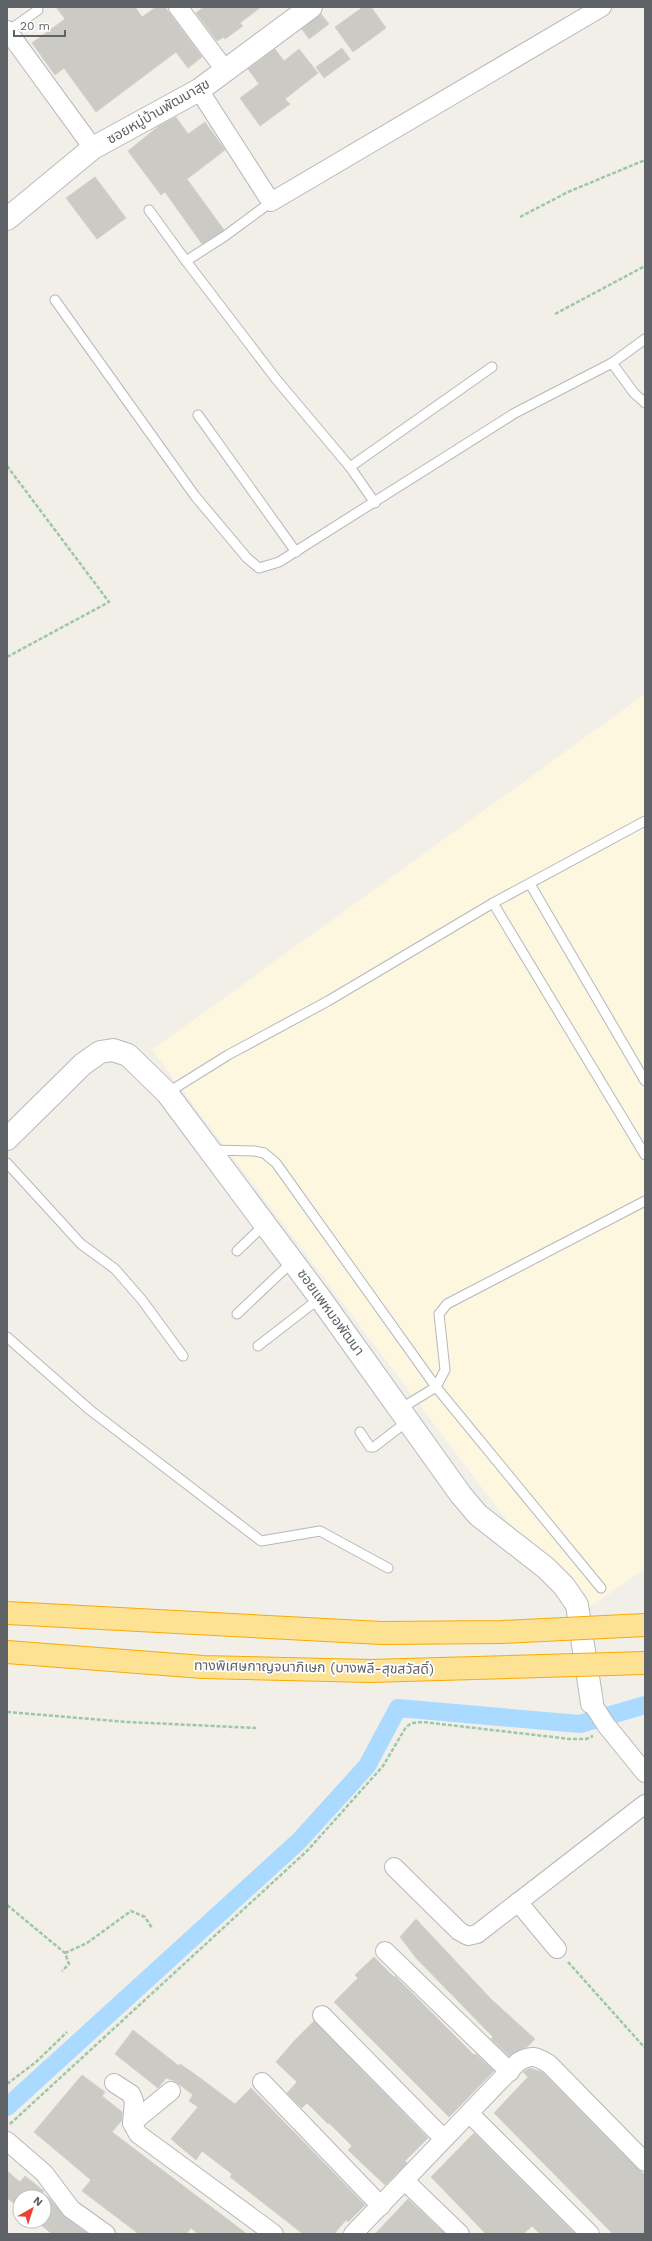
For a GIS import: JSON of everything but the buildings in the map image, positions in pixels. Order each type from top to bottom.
[{"type":"highway","points":[[7,1613],[43,1617],[382,1632],[502,1632],[645,1625]]},
{"type":"highway","name":"ทางพิเศษกาญจนาภิเษก (บางพลี-สุขสวัสดิ์)","points":[[7,1652],[203,1667],[370,1671],[645,1663]]},
{"type":"street","points":[[178,7],[225,70]]},
{"type":"street","name":"ซอยหมู่บ้านพัฒนาสุข","points":[[7,219],[93,148],[199,90],[311,7]]},
{"type":"street","points":[[199,90],[271,202],[602,7]]},
{"type":"street","points":[[8,30],[93,148]]},
{"type":"street","name":"ซอยแพหมอพัฒนา","points":[[7,1139],[83,1064],[100,1052],[114,1050],[128,1055],[167,1092],[293,1260],[405,1414],[461,1495],[478,1515],[546,1568],[564,1586],[577,1605],[592,1703]]},
{"type":"street","points":[[592,1703],[608,1727],[645,1773]]},
{"type":"street","points":[[394,1867],[459,1931],[468,1936],[477,1934],[645,1804]]},
{"type":"street","points":[[518,1902],[557,1949]]},
{"type":"street","points":[[384,1951],[510,2072]]},
{"type":"street","points":[[322,2015],[444,2139]]},
{"type":"street","points":[[353,2234],[518,2062],[529,2055],[537,2056],[549,2064],[645,2162]]},
{"type":"street","points":[[262,2082],[381,2206]]},
{"type":"street","points":[[114,2084],[131,2094],[134,2101],[132,2123],[138,2134],[274,2234]]},
{"type":"street","points":[[132,2123],[171,2091]]},
{"type":"street","points":[[469,2113],[590,2234]]},
{"type":"street","points":[[7,2141],[44,2172],[71,2209],[106,2234]]},
{"type":"street","points":[[405,2181],[460,2234]]},
{"type":"lane","points":[[8,30],[38,10]]},
{"type":"lane","points":[[186,261],[225,236],[271,202]]},
{"type":"lane","points":[[149,210],[276,380],[350,467],[375,503]]},
{"type":"lane","points":[[55,300],[196,496],[247,558],[259,568],[279,562],[296,552],[515,413],[612,363],[645,339]]},
{"type":"lane","points":[[612,363],[634,393],[645,403]]},
{"type":"lane","points":[[350,467],[492,367]]},
{"type":"lane","points":[[198,415],[296,552]]},
{"type":"lane","points":[[167,1092],[228,1055],[328,1001],[494,903],[645,821]]},
{"type":"lane","points":[[530,884],[645,1081]]},
{"type":"lane","points":[[494,903],[645,1155]]},
{"type":"lane","points":[[210,1150],[254,1151],[264,1153],[276,1163],[436,1387],[601,1588]]},
{"type":"lane","points":[[7,1163],[82,1244],[115,1269],[142,1300],[183,1356]]},
{"type":"lane","points":[[360,1432],[367,1445],[370,1447],[374,1446],[405,1414],[436,1387],[445,1370],[439,1314],[447,1304],[645,1201]]},
{"type":"lane","points":[[237,1251],[266,1223]]},
{"type":"lane","points":[[237,1314],[293,1260]]},
{"type":"lane","points":[[258,1346],[320,1298]]},
{"type":"lane","points":[[7,1337],[90,1410],[261,1541],[320,1531],[388,1568]]},
{"type":"path","points":[[520,217],[568,192],[645,160]]},
{"type":"path","points":[[555,314],[645,266]]},
{"type":"path","points":[[7,466],[109,602],[7,657]]},
{"type":"path","points":[[7,1712],[128,1722],[256,1728]]},
{"type":"path","points":[[7,2128],[308,1850],[383,1766],[406,1727],[412,1723],[423,1722],[570,1739],[586,1739],[608,1727]]},
{"type":"path","points":[[7,1905],[65,1953],[69,1964],[62,1971]]},
{"type":"path","points":[[65,1953],[87,1943],[131,1912],[145,1918],[152,1928]]},
{"type":"path","points":[[557,1949],[645,2048]]},
{"type":"path","points":[[7,2084],[36,2062],[67,2032]]},
{"type":"shaded area","points":[[645,694],[645,1569],[578,1615],[152,1050]]},
{"type":"waterway","points":[[7,2107],[299,1841],[367,1766],[398,1708],[580,1724],[645,1705]]}]
